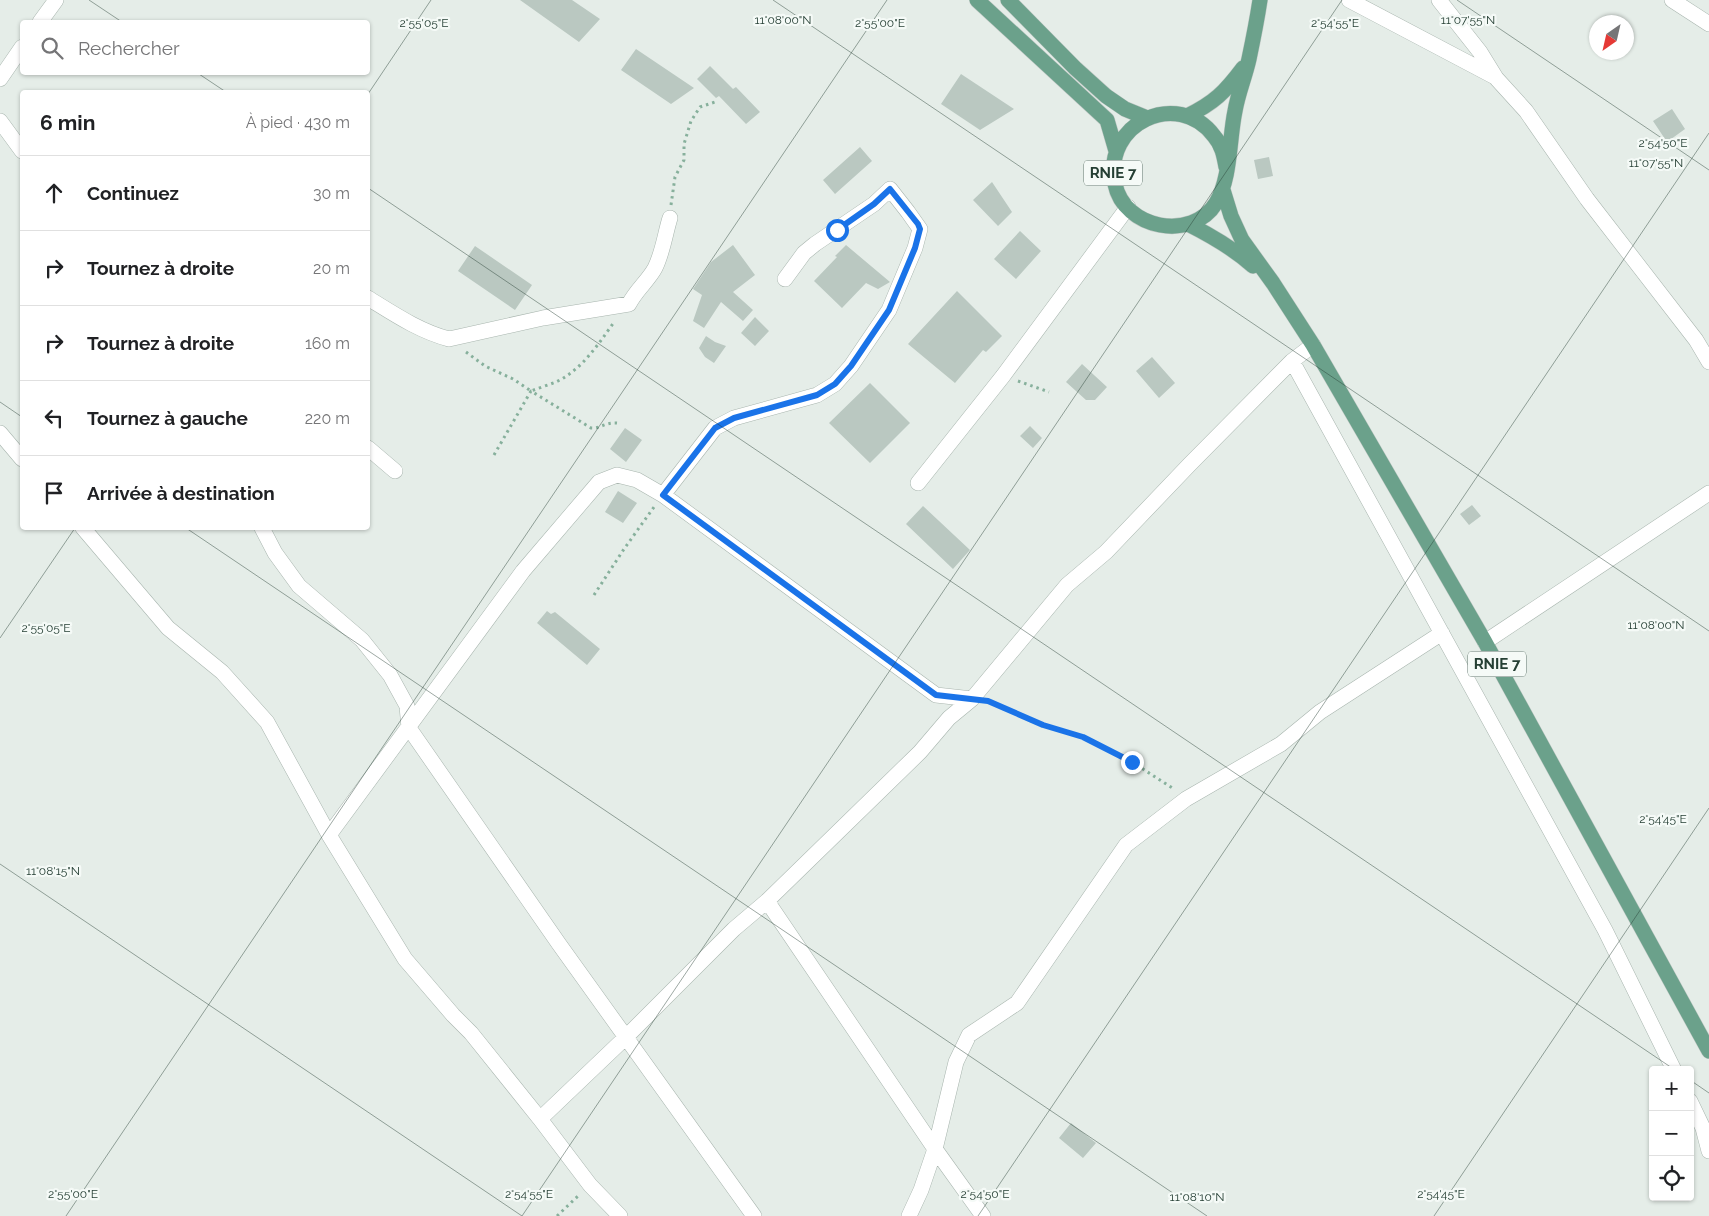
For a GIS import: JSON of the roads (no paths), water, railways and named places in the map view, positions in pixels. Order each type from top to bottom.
[{"type":"main road","name":"RNIE 7","points":[[977,0],[1107,120],[1116,150]]},
{"type":"main road","points":[[1008,0],[1075,68],[1106,96],[1125,109],[1147,118]]},
{"type":"main road","points":[[1226,167],[1235,109],[1248,61],[1260,0]]},
{"type":"main road","points":[[1187,116],[1208,106],[1222,94],[1248,61]]},
{"type":"main road","name":"RNIE 7","points":[[1167,113],[1187,116],[1202,124],[1214,136],[1223,151],[1226,167],[1223,190],[1215,205],[1203,216],[1188,224],[1170,227],[1152,224],[1136,216],[1123,203],[1115,186],[1113,168],[1116,150],[1123,137],[1134,126],[1147,118],[1167,113]]},
{"type":"main road","name":"RNIE 7","points":[[1223,190],[1231,216],[1242,240],[1274,283],[1312,344],[1485,642],[1709,1051]]},
{"type":"main road","name":"RNIE 7","points":[[1188,224],[1215,237],[1239,253],[1274,283]]},
{"type":"street","points":[[41,20],[56,0]]},
{"type":"street","points":[[1349,0],[1496,78]]},
{"type":"street","points":[[1439,0],[1480,52],[1496,78],[1526,111],[1587,199],[1696,340],[1709,362]]},
{"type":"street","points":[[1672,0],[1709,24]]},
{"type":"street","points":[[0,79],[5,60],[20,49]]},
{"type":"street","points":[[0,121],[20,148]]},
{"type":"street","points":[[663,495],[715,428],[734,418],[817,395],[835,384],[851,366],[889,310],[915,248],[920,229],[890,189],[874,204],[810,249],[785,280]]},
{"type":"street","points":[[918,483],[1004,376],[1128,208]]},
{"type":"street","points":[[370,299],[420,329],[449,339],[543,318],[629,304],[634,294],[654,270],[662,251],[670,218]]},
{"type":"street","points":[[540,1118],[626,1037],[734,929],[767,901],[920,752],[949,718],[972,699],[1067,585],[1106,552],[1292,360],[1312,344]]},
{"type":"street","points":[[1292,360],[1605,930],[1672,1066]]},
{"type":"street","points":[[0,433],[20,456]]},
{"type":"street","points":[[370,450],[395,471]]},
{"type":"street","points":[[329,835],[523,571],[599,482],[617,476],[637,480],[663,495],[936,695],[972,699]]},
{"type":"street","points":[[1485,642],[1709,493]]},
{"type":"street","points":[[85,530],[168,628],[222,672],[267,722],[329,835],[405,959],[453,1016],[471,1033],[540,1118],[590,1185],[620,1216]]},
{"type":"street","points":[[263,530],[275,553],[299,586],[362,640],[390,675],[408,706],[409,728],[559,944],[754,1216]]},
{"type":"street","points":[[909,1216],[921,1190],[935,1149],[956,1062],[969,1035],[1017,1003],[1126,844],[1186,799],[1281,744],[1320,712],[1442,633]]},
{"type":"street","points":[[767,901],[935,1149],[983,1216]]},
{"type":"street","points":[[1694,1109],[1704,1128],[1709,1150]]}]
